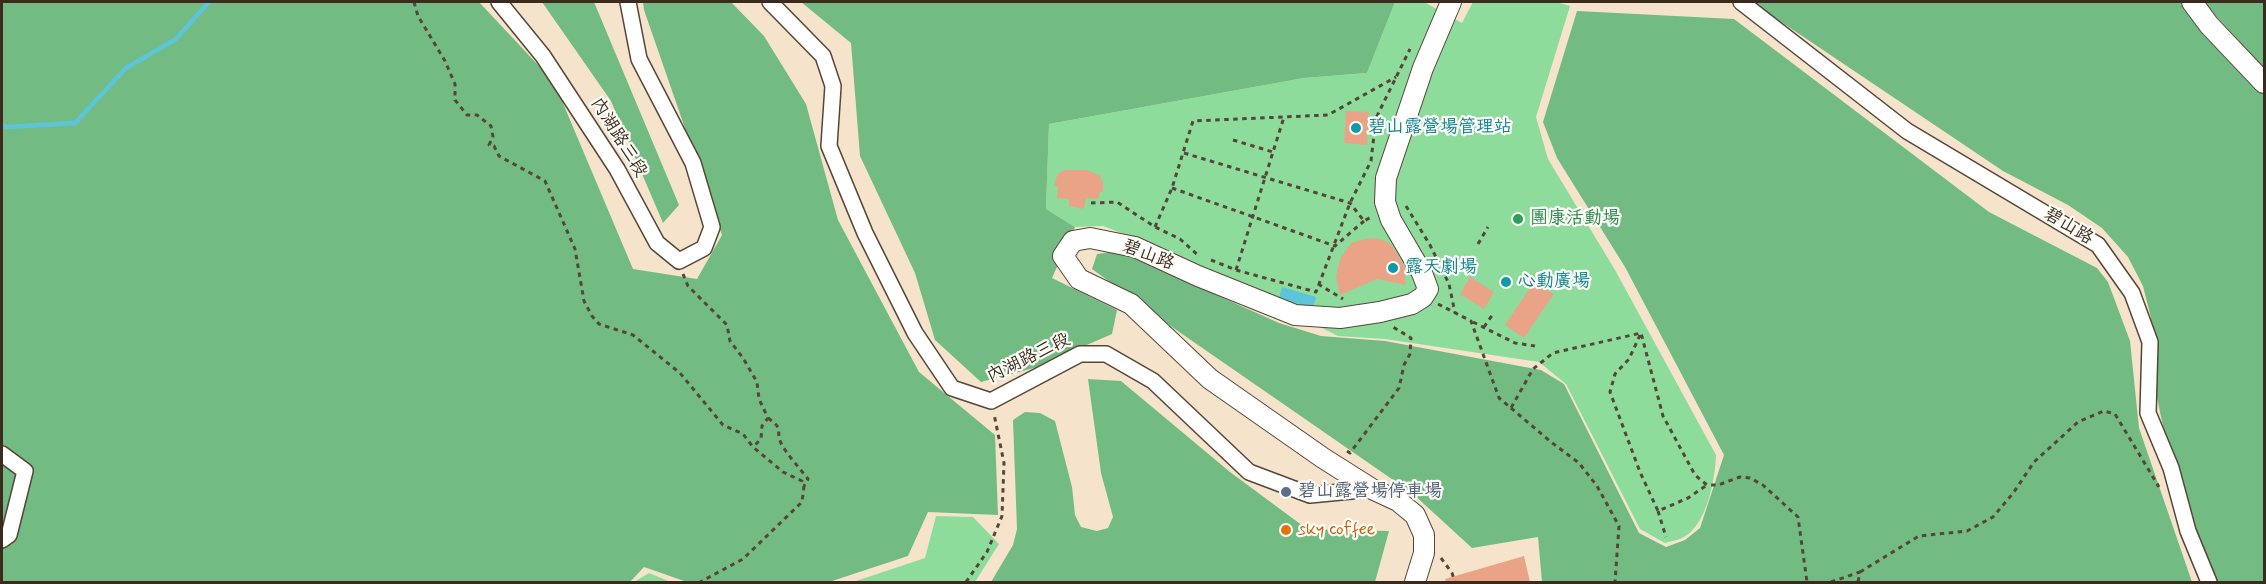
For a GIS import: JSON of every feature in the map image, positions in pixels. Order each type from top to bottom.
[{"type":"street","name":"內湖路三段","points":[[499,2],[543,56],[617,169],[657,243],[679,261]]},
{"type":"street","points":[[628,2],[639,59],[693,163],[712,228],[704,248],[679,261]]},
{"type":"street","name":"內湖路三段","points":[[770,2],[822,56],[833,86],[829,146],[865,233],[915,333],[952,388],[991,401],[1080,354],[1106,354],[1153,381],[1249,472],[1310,495],[1372,489]]},
{"type":"street","points":[[1423,297],[1428,290],[1422,273],[1391,220],[1385,202],[1386,178],[1423,68],[1451,2]]},
{"type":"street","name":"碧山路","points":[[1741,2],[1907,131],[2098,245],[2133,293],[2150,342],[2148,413],[2171,468],[2188,531],[2209,582]]},
{"type":"street","points":[[2192,2],[2210,25],[2265,84]]},
{"type":"street","name":"碧山路","points":[[1415,582],[1424,553],[1424,535],[1415,515],[1398,501],[1372,489],[1323,458],[1210,379],[1131,304],[1079,279],[1063,256],[1073,241],[1090,238],[1135,247],[1198,276],[1295,315],[1340,318],[1370,314],[1412,304],[1423,297]]},
{"type":"street","points":[[2,454],[25,471],[9,534],[2,540]]},
{"type":"path","points":[[414,2],[418,16],[445,61],[454,84],[455,100],[467,115],[477,115],[490,126],[494,137],[489,145],[494,146],[499,156],[545,181],[575,249],[584,301],[592,316],[599,324],[633,335],[680,373],[723,425],[742,434],[753,447],[783,472],[802,481],[804,486]]},
{"type":"path","points":[[1091,203],[1117,202],[1155,227],[1180,239],[1199,256],[1236,270],[1316,292],[1350,203],[1371,161],[1376,118],[1412,45]]},
{"type":"path","points":[[1155,227],[1172,188],[1193,121],[1328,116],[1397,76]]},
{"type":"path","points":[[1236,270],[1284,117]]},
{"type":"path","points":[[1233,140],[1273,152]]},
{"type":"path","points":[[1184,153],[1350,203],[1364,220]]},
{"type":"path","points":[[1172,188],[1335,246]]},
{"type":"path","points":[[1335,246],[1364,220],[1404,203],[1430,245],[1449,284],[1455,312]]},
{"type":"path","points":[[1478,244],[1488,227]]},
{"type":"path","points":[[679,261],[688,286],[727,325],[730,341],[757,382],[759,399],[768,418],[777,425],[780,431],[780,442],[808,479],[804,486],[802,502],[743,559],[699,582]]},
{"type":"path","points":[[1318,285],[1345,300]]},
{"type":"path","points":[[1423,297],[1515,343],[1535,345]]},
{"type":"path","points":[[1484,327],[1492,314]]},
{"type":"path","points":[[1471,321],[1499,398],[1580,463],[1597,486],[1619,526],[1616,582]]},
{"type":"path","points":[[1342,448],[1350,453],[1399,388],[1404,365],[1410,354],[1411,338],[1393,327],[1402,322]]},
{"type":"path","points":[[1511,408],[1533,369],[1553,353],[1641,333]]},
{"type":"path","points":[[1641,333],[1663,416],[1695,475],[1707,485]]},
{"type":"path","points":[[1641,333],[1629,359],[1615,374],[1610,392],[1640,472],[1658,511],[1666,537]]},
{"type":"path","points":[[966,582],[987,552],[1002,516],[1004,463],[991,401]]},
{"type":"path","points":[[1831,582],[1860,572],[1919,536],[1967,531],[1993,517],[2014,492],[2034,462],[2078,422],[2104,411],[2115,414],[2161,490],[2171,468]]},
{"type":"path","points":[[753,447],[761,439],[762,426],[768,418]]},
{"type":"path","points":[[1658,511],[1688,498],[1707,485],[1718,485],[1740,477],[1750,478],[1763,485],[1798,517],[1808,582]]},
{"type":"path","points":[[1858,582],[1860,572]]},
{"type":"green space","points":[[2,2],[479,2],[554,82],[633,269],[697,279],[722,235],[643,2],[731,2],[764,36],[806,104],[838,220],[919,372],[995,435],[998,515],[928,512],[908,556],[829,582],[687,582],[644,567],[630,582],[2,582]]},
{"type":"green space","points":[[542,2],[594,2],[679,205],[663,223],[611,101]]},
{"type":"green space","points":[[801,2],[1395,2],[1367,73],[1304,78],[1049,124],[1046,209],[1075,227],[1052,278],[1117,310],[1112,334],[1034,368],[981,382],[935,340],[915,273],[860,156],[851,43]]},
{"type":"green space","points":[[1395,2],[1424,2],[1462,23],[1473,2],[1556,2],[1570,6],[1536,117],[1548,159],[1615,270],[1716,455],[1712,489],[1704,512],[1692,531],[1684,537],[1665,543],[1640,529],[1566,384],[1539,362],[1385,339],[1338,336],[1158,247],[1103,226],[1075,227],[1046,209],[1049,124],[1304,78],[1367,73]]},
{"type":"green space","points":[[1755,2],[2185,2],[2264,92],[2264,582],[2217,582],[2201,546],[2165,436],[2155,388],[2151,318],[2143,286],[2128,257],[2102,228],[2068,205],[2003,171],[1762,9]]},
{"type":"green space","points":[[2203,2],[2264,2],[2264,69]]},
{"type":"green space","points":[[1577,11],[1734,19],[1989,212],[2097,268],[2108,282],[2130,341],[2139,428],[2192,582],[1542,582],[1538,537],[1472,548],[1412,493],[1092,269],[1097,254],[1119,251],[1279,323],[1321,336],[1385,341],[1541,370],[1564,384],[1639,533],[1666,547],[1685,540],[1700,528],[1724,455],[1625,267],[1557,158],[1543,122]]},
{"type":"green space","points":[[1088,379],[1121,381],[1230,472],[1307,529],[1389,531],[1375,582],[991,582],[1013,545],[1017,529],[1013,420],[1025,412],[1040,413],[1055,421],[1072,487],[1075,515],[1081,527],[1097,531],[1108,528],[1113,517],[1101,473]]},
{"type":"green space","points":[[936,516],[973,517],[999,544],[975,582],[853,582],[925,558]]},
{"type":"green space","points":[[649,573],[671,582],[634,582]]},
{"type":"water","points":[[1282,287],[1316,297],[1313,308],[1279,298]]},
{"type":"building","name":"碧山露營場管理站","points":[[1346,111],[1369,112],[1367,145],[1344,143]]},
{"type":"building","points":[[1087,170],[1099,175],[1103,182],[1103,192],[1100,192],[1098,199],[1086,198],[1084,209],[1069,206],[1069,199],[1057,198],[1058,187],[1054,186],[1056,178],[1060,172]]},
{"type":"building","name":"露天劇場","points":[[1369,238],[1380,239],[1391,244],[1406,269],[1405,285],[1377,279],[1340,295],[1336,277],[1340,259],[1351,243]]},
{"type":"building","points":[[1470,277],[1494,292],[1484,309],[1460,294]]},
{"type":"building","points":[[1534,282],[1554,294],[1524,338],[1505,325]]},
{"type":"building","points":[[1524,556],[1530,582],[1446,582],[1445,579]]},
{"type":"waterway","points":[[2,125],[7,127],[75,123],[126,68],[176,39],[209,2]]},
{"type":"place","name":"碧山露營場管理站","points":[[1356,128]]},
{"type":"place","name":"團康活動場","points":[[1518,219]]},
{"type":"place","name":"露天劇場","points":[[1393,268]]},
{"type":"place","name":"心動廣場","points":[[1506,282]]},
{"type":"place","name":"碧山露營場停車場","points":[[1286,492]]},
{"type":"place","name":"sky coffee","points":[[1286,530]]}]
